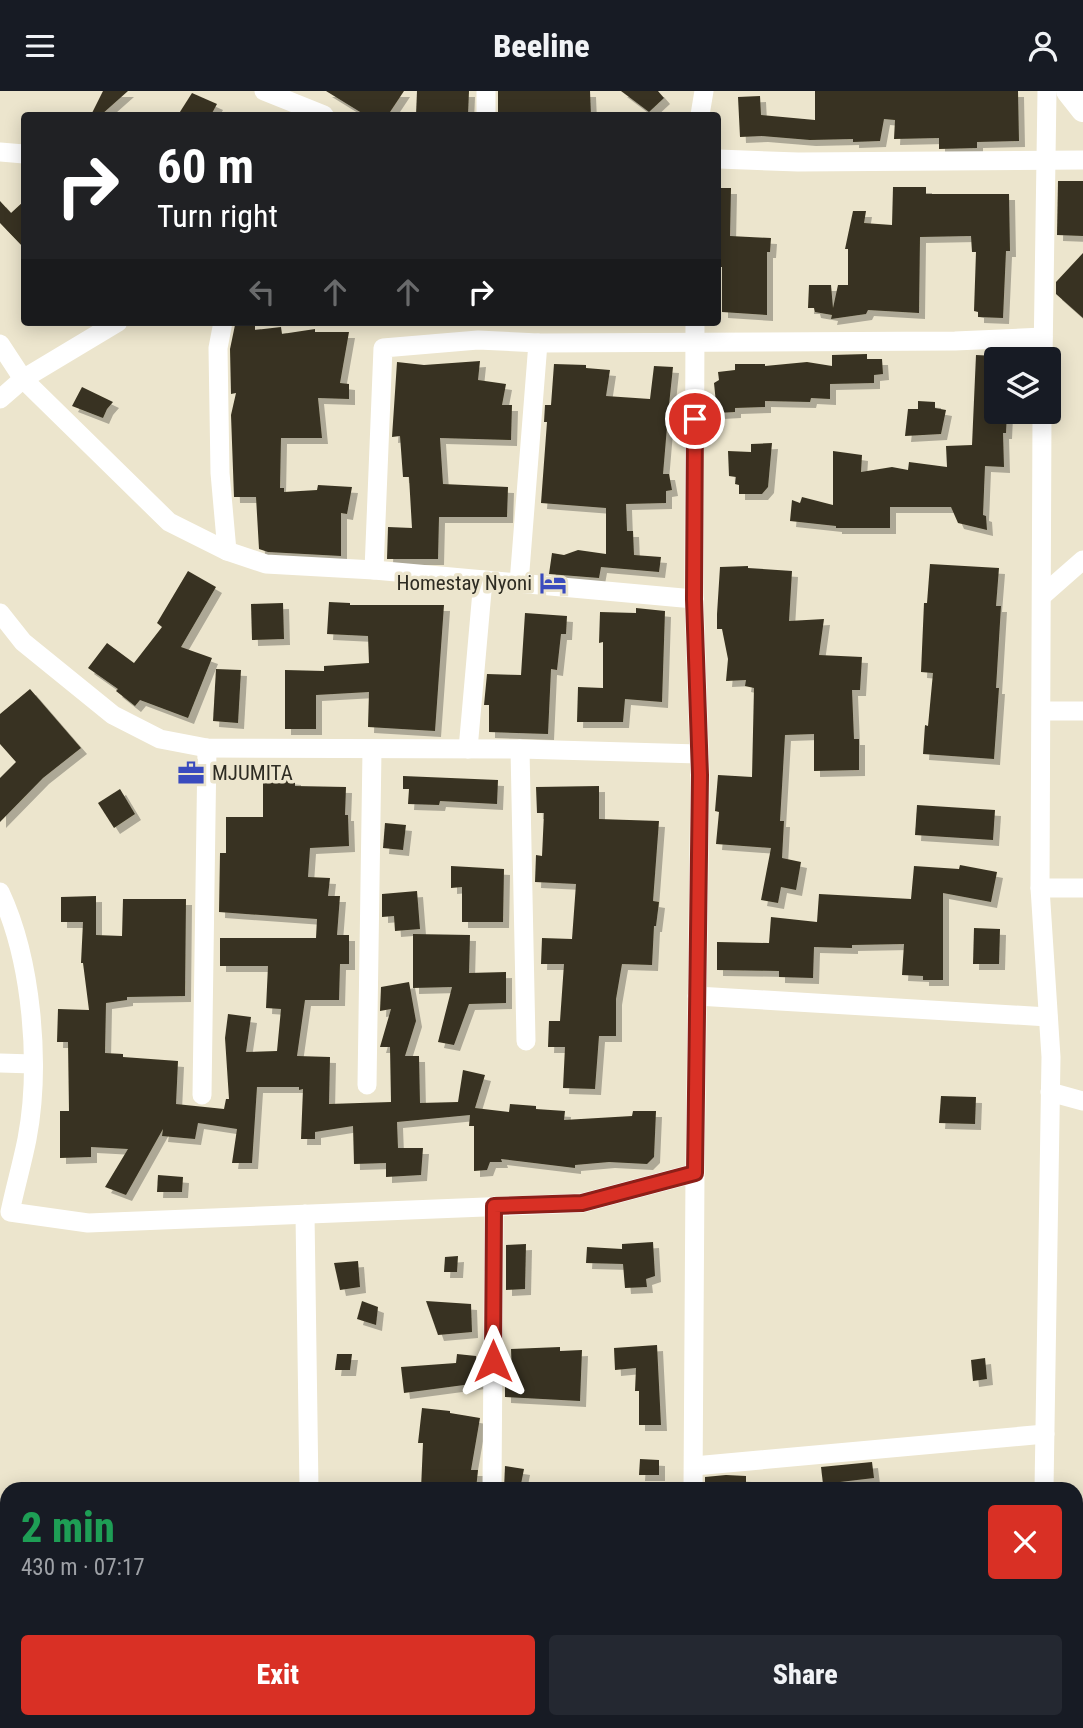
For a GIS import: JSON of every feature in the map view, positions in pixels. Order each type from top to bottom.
[{"type":"street","points":[[264,91],[316,112]]},
{"type":"street","points":[[486,91],[486,112]]},
{"type":"street","points":[[700,112],[704,91]]},
{"type":"street","points":[[1043,347],[1047,91]]},
{"type":"street","points":[[1068,91],[1083,110]]},
{"type":"street","points":[[0,152],[21,154]]},
{"type":"street","points":[[721,159],[798,162],[1083,160]]},
{"type":"street","points":[[0,399],[23,379],[111,326]]},
{"type":"street","points":[[222,326],[218,348],[220,473],[227,551]]},
{"type":"street","points":[[374,570],[383,348],[478,340],[538,343],[695,331],[955,341],[1043,337]]},
{"type":"street","points":[[693,1482],[699,754],[694,599],[695,331]]},
{"type":"street","points":[[519,583],[538,343]]},
{"type":"street","points":[[0,344],[23,379],[169,522],[227,551],[266,564],[374,570],[694,599]]},
{"type":"street","points":[[1042,424],[1040,888],[1050,1092],[1044,1482]]},
{"type":"street","points":[[1043,596],[1083,560]]},
{"type":"street","points":[[468,749],[483,580]]},
{"type":"street","points":[[0,613],[23,642],[113,715],[160,739],[207,748],[520,749],[699,754]]},
{"type":"street","points":[[1042,711],[1083,711]]},
{"type":"street","points":[[202,1095],[207,748]]},
{"type":"street","points":[[520,749],[526,1041]]},
{"type":"street","points":[[367,1085],[372,750]]},
{"type":"street","points":[[1040,888],[1083,888]]},
{"type":"street","points":[[0,892],[13,919],[27,983],[33,1064],[27,1137],[10,1212],[88,1223],[582,1203],[695,1173]]},
{"type":"street","points":[[697,996],[1048,1017]]},
{"type":"street","points":[[0,1063],[33,1064]]},
{"type":"street","points":[[1050,1092],[1083,1101]]},
{"type":"street","points":[[492,1482],[494,1206]]},
{"type":"street","points":[[305,1214],[309,1482]]},
{"type":"street","points":[[694,1466],[1045,1434]]},
{"type":"building","points":[[103,91],[128,91],[104,112],[92,112]]},
{"type":"building","points":[[326,91],[404,91],[390,112],[360,112]]},
{"type":"building","points":[[417,91],[469,91],[468,112],[416,112]]},
{"type":"building","points":[[498,91],[590,91],[591,112],[498,112]]},
{"type":"building","points":[[621,91],[658,91],[664,98],[649,112]]},
{"type":"building","points":[[815,91],[1018,91],[1019,141],[977,142],[977,148],[939,149],[939,138],[894,139],[895,120],[884,119],[880,141],[740,137],[738,97],[760,96],[761,115],[815,120]]},
{"type":"building","points":[[192,93],[217,104],[213,112],[180,112]]},
{"type":"building","points":[[1058,181],[1083,181],[1083,236],[1057,235]]},
{"type":"building","points":[[893,187],[926,187],[926,194],[1009,194],[1010,251],[1006,251],[1003,318],[978,317],[978,312],[974,311],[976,252],[972,252],[971,236],[920,237],[919,313],[868,310],[866,314],[831,319],[832,315],[808,308],[809,285],[831,285],[833,308],[838,285],[848,285],[848,249],[845,249],[853,211],[866,211],[864,223],[892,225]]},
{"type":"building","points":[[721,188],[731,188],[730,236],[771,238],[770,252],[767,252],[767,315],[722,312]]},
{"type":"building","points":[[0,201],[11,213],[21,204],[21,245],[0,223]]},
{"type":"building","points":[[1083,253],[1083,318],[1056,294],[1056,282]]},
{"type":"building","points":[[235,326],[255,326],[255,330],[281,327],[282,334],[315,329],[315,332],[349,332],[340,383],[349,384],[349,399],[318,398],[322,438],[281,438],[280,488],[284,488],[284,492],[317,490],[318,485],[352,487],[347,514],[341,513],[341,556],[268,552],[259,549],[256,497],[234,497],[231,415],[236,393],[231,394],[230,349]]},
{"type":"building","points":[[867,354],[867,359],[882,359],[883,374],[874,375],[874,383],[830,384],[830,399],[811,398],[810,402],[765,401],[765,407],[735,408],[735,412],[717,413],[714,383],[719,380],[718,372],[735,370],[735,364],[765,366],[807,362],[832,366],[832,355]]},
{"type":"building","points":[[976,355],[984,355],[984,424],[1006,424],[1006,433],[1003,433],[1004,467],[985,466],[983,515],[986,516],[987,530],[958,523],[951,507],[890,507],[890,528],[836,528],[790,521],[792,500],[800,503],[802,497],[833,505],[833,451],[862,455],[861,472],[892,467],[908,470],[909,462],[947,467],[946,446],[972,445]]},
{"type":"building","points":[[480,361],[478,380],[506,384],[502,405],[512,405],[511,440],[440,438],[443,484],[508,487],[507,517],[439,517],[438,559],[387,559],[388,527],[412,528],[409,477],[403,477],[400,436],[392,437],[397,362],[424,365]]},
{"type":"building","points":[[554,364],[586,365],[586,368],[610,370],[606,396],[650,399],[654,366],[673,367],[669,405],[671,426],[667,427],[663,474],[669,474],[672,490],[666,491],[666,503],[626,504],[627,531],[633,531],[634,555],[661,557],[659,572],[601,567],[599,578],[549,574],[552,553],[564,555],[578,550],[606,554],[606,508],[541,503],[547,422],[544,422],[545,405],[551,405]]},
{"type":"building","points":[[82,387],[113,402],[103,418],[72,406]]},
{"type":"building","points":[[918,401],[935,402],[935,408],[946,410],[941,434],[905,436],[908,409],[918,409]]},
{"type":"building","points":[[772,443],[768,487],[762,494],[739,494],[739,485],[735,484],[736,477],[729,476],[728,451],[751,452],[751,444]]},
{"type":"building","points":[[930,564],[999,568],[996,606],[1001,606],[996,688],[999,688],[994,759],[923,754],[933,673],[921,672],[924,603],[927,603]]},
{"type":"building","points":[[748,566],[792,571],[789,621],[824,619],[819,655],[862,657],[860,690],[852,690],[854,739],[859,739],[859,770],[814,771],[814,734],[785,735],[780,821],[784,821],[782,858],[801,862],[796,890],[781,887],[778,903],[761,900],[771,848],[716,844],[718,775],[752,777],[754,688],[745,686],[746,680],[726,681],[728,659],[722,629],[717,629],[720,567]]},
{"type":"building","points":[[188,571],[216,587],[181,647],[212,658],[188,718],[140,700],[135,706],[116,691],[118,689],[88,668],[107,643],[134,663],[162,627],[157,623]]},
{"type":"building","points":[[329,602],[350,605],[444,605],[435,731],[368,727],[369,692],[316,695],[316,729],[285,729],[285,670],[324,671],[324,666],[369,663],[368,636],[327,634]]},
{"type":"building","points":[[283,603],[284,639],[252,640],[251,604]]},
{"type":"building","points":[[636,608],[665,611],[662,702],[625,699],[623,722],[577,722],[578,687],[603,688],[603,642],[599,643],[600,612],[636,613]]},
{"type":"building","points":[[525,613],[567,616],[566,634],[561,634],[557,670],[551,669],[548,734],[489,732],[489,705],[484,705],[487,674],[521,675]]},
{"type":"building","points":[[216,669],[241,670],[238,723],[213,721]]},
{"type":"building","points":[[30,689],[81,748],[43,778],[0,822],[0,778],[16,762],[0,744],[0,714]]},
{"type":"building","points":[[263,776],[295,779],[295,786],[346,787],[345,815],[348,815],[349,846],[310,848],[308,877],[330,878],[328,896],[340,896],[337,935],[349,935],[349,964],[340,964],[339,1000],[305,1000],[297,1056],[330,1057],[329,1104],[391,1102],[390,1047],[380,1047],[391,1009],[380,1011],[381,987],[409,982],[416,1021],[405,1056],[419,1056],[420,1103],[458,1102],[463,1070],[485,1075],[475,1108],[509,1112],[510,1104],[536,1106],[536,1109],[565,1111],[564,1120],[632,1116],[633,1111],[656,1111],[654,1157],[647,1164],[609,1162],[575,1165],[575,1168],[501,1159],[502,1162],[490,1162],[487,1170],[474,1171],[474,1126],[469,1126],[470,1115],[397,1122],[398,1148],[423,1148],[421,1175],[386,1177],[386,1163],[354,1164],[353,1126],[315,1132],[315,1139],[301,1139],[303,1089],[257,1087],[252,1163],[232,1163],[237,1129],[198,1123],[195,1139],[162,1136],[163,1129],[126,1195],[105,1187],[128,1149],[91,1147],[91,1157],[60,1158],[60,1111],[69,1111],[68,1042],[57,1042],[58,1009],[89,1010],[81,963],[83,922],[61,922],[61,897],[96,896],[96,935],[122,936],[123,899],[186,899],[185,996],[127,997],[127,1000],[106,1003],[105,1053],[178,1061],[176,1104],[224,1109],[226,1099],[229,1099],[225,1038],[228,1014],[251,1017],[246,1052],[277,1051],[281,1009],[266,1008],[268,966],[220,966],[220,938],[316,938],[317,919],[219,912],[220,853],[226,853],[226,817],[263,817]]},
{"type":"building","points":[[403,776],[498,780],[497,804],[440,801],[439,805],[408,804],[409,789],[403,789]]},
{"type":"building","points":[[599,786],[599,819],[659,821],[653,901],[659,902],[654,926],[652,965],[622,964],[616,999],[616,1036],[599,1036],[595,1089],[563,1088],[565,1047],[548,1047],[549,1021],[560,1021],[564,964],[541,964],[542,938],[572,939],[576,884],[535,882],[536,855],[542,856],[544,813],[537,813],[536,787]]},
{"type":"building","points":[[120,789],[135,814],[114,828],[98,803]]},
{"type":"building","points":[[917,805],[995,810],[993,840],[915,835]]},
{"type":"building","points":[[385,823],[406,825],[403,850],[383,848]]},
{"type":"building","points":[[960,865],[997,872],[991,902],[943,893],[943,980],[923,980],[923,976],[902,975],[904,944],[852,945],[852,948],[814,947],[813,978],[779,977],[779,971],[717,970],[717,942],[769,943],[771,917],[817,922],[819,894],[911,899],[914,866],[959,869]]},
{"type":"building","points":[[451,866],[504,869],[503,922],[462,922],[462,887],[451,888]]},
{"type":"building","points":[[417,891],[420,929],[395,931],[394,916],[382,917],[382,894]]},
{"type":"building","points":[[974,928],[1000,929],[999,964],[973,964]]},
{"type":"building","points":[[413,934],[470,935],[469,973],[506,972],[506,1003],[469,1004],[454,1045],[438,1042],[452,987],[413,988]]},
{"type":"building","points":[[941,1096],[976,1097],[975,1124],[939,1123]]},
{"type":"building","points":[[158,1175],[183,1177],[182,1192],[157,1192]]},
{"type":"building","points":[[653,1242],[655,1276],[646,1279],[647,1287],[625,1288],[623,1264],[586,1263],[587,1247],[622,1249],[622,1244]]},
{"type":"building","points":[[526,1244],[525,1289],[506,1290],[506,1245]]},
{"type":"building","points":[[458,1256],[457,1272],[444,1272],[445,1257]]},
{"type":"building","points":[[358,1261],[360,1287],[340,1290],[334,1263]]},
{"type":"building","points":[[362,1301],[378,1307],[376,1325],[357,1319]]},
{"type":"building","points":[[426,1301],[471,1304],[472,1332],[438,1335]]},
{"type":"building","points":[[657,1345],[661,1425],[639,1425],[639,1391],[635,1391],[636,1368],[615,1370],[614,1348]]},
{"type":"building","points":[[560,1347],[560,1351],[582,1350],[580,1401],[505,1397],[505,1376],[512,1376],[511,1349]]},
{"type":"building","points":[[337,1354],[352,1354],[350,1370],[335,1370]]},
{"type":"building","points":[[457,1354],[476,1356],[479,1383],[404,1393],[401,1367],[456,1363]]},
{"type":"building","points":[[985,1358],[987,1379],[973,1381],[971,1360]]},
{"type":"building","points":[[422,1408],[480,1418],[471,1470],[478,1470],[477,1482],[421,1482],[423,1443],[418,1443]]},
{"type":"building","points":[[640,1459],[659,1460],[659,1475],[639,1475]]},
{"type":"building","points":[[872,1462],[874,1478],[823,1482],[821,1467]]},
{"type":"building","points":[[505,1466],[524,1469],[521,1482],[504,1482]]},
{"type":"building","points":[[746,1476],[746,1482],[705,1482],[705,1477]]},
{"type":"place","name":"Homestay Nyoni","points":[[553,583]]},
{"type":"place","name":"MJUMITA","points":[[191,773]]},
{"type":"route","points":[[493,1361],[494,1206],[582,1203],[695,1173],[700,775],[694,599],[695,419]]}]
